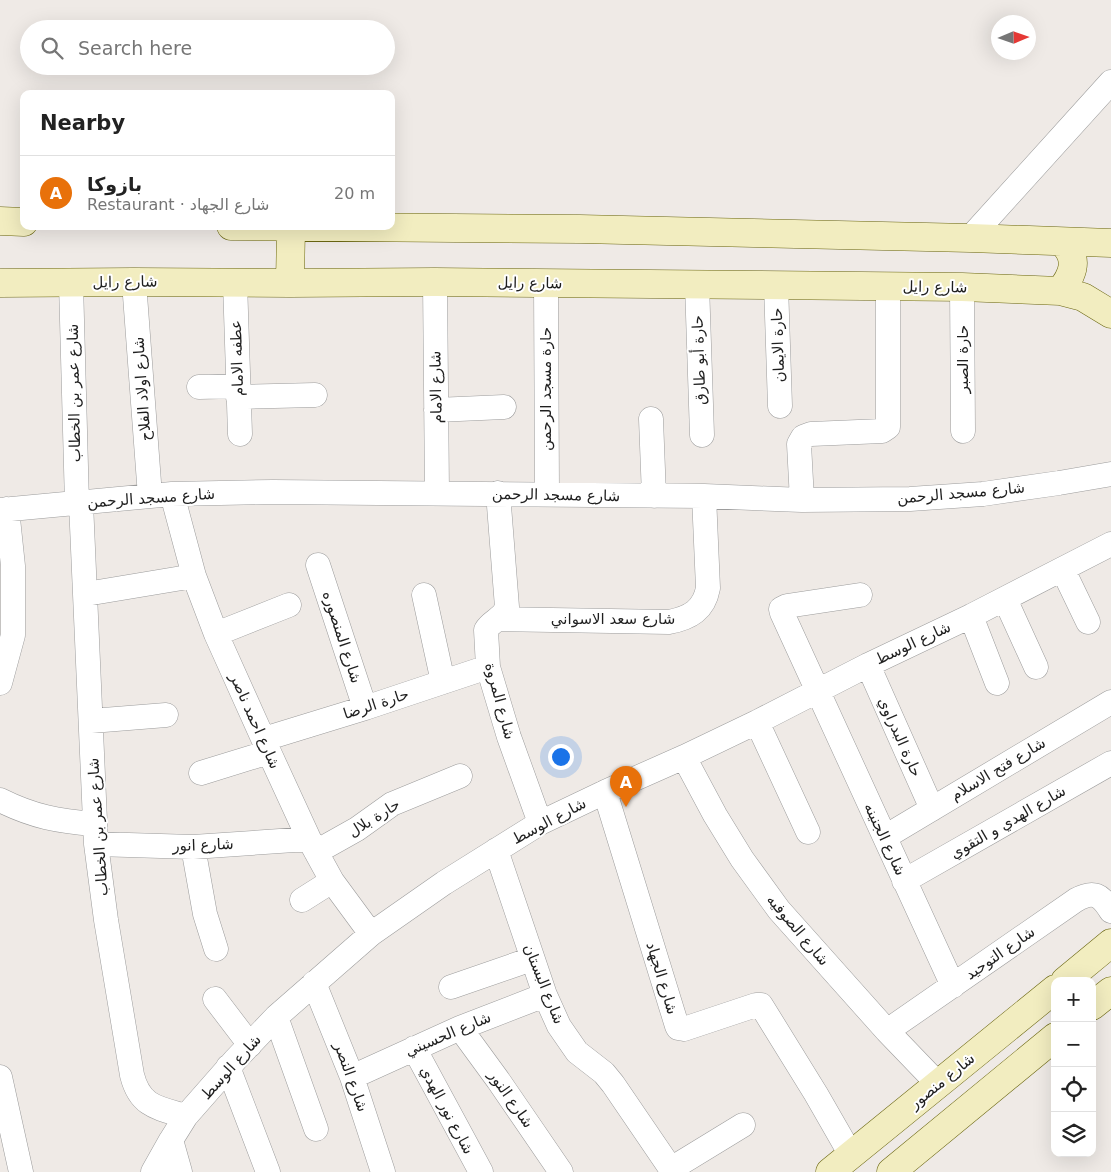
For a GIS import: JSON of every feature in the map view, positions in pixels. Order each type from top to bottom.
[{"type":"street","points":[[970,238],[1111,82]]},
{"type":"street","points":[[0,221],[20,222]]},
{"type":"street","points":[[395,229],[590,230],[1111,243]]},
{"type":"street","points":[[290,283],[291,230]]},
{"type":"street","points":[[1060,290],[1068,281],[1072,272],[1073,262],[1072,254],[1062,242]]},
{"type":"street","name":"شارع اولاد الفلاح","points":[[134,282],[161,495]]},
{"type":"street","name":"عطفه الامام","points":[[235,282],[240,434]]},
{"type":"street","name":"شارع رايل","points":[[0,283],[435,282],[962,287],[1060,290],[1083,297],[1111,314]]},
{"type":"street","name":"شارع الامام","points":[[435,282],[437,493]]},
{"type":"street","name":"شارع عمر بن الخطاب","points":[[72,283],[79,503],[86,594],[96,834],[106,920],[134,1084],[146,1102],[186,1116]]},
{"type":"street","name":"حارة مسجد الرحمن","points":[[546,283],[547,494]]},
{"type":"street","name":"حارة أبو طارق","points":[[697,284],[702,435]]},
{"type":"street","name":"حارة الايمان","points":[[776,285],[780,406]]},
{"type":"street","points":[[802,500],[799,444],[803,437],[811,434],[882,431],[888,427],[888,286]]},
{"type":"street","name":"حارة الصبر","points":[[962,287],[963,431]]},
{"type":"street","points":[[199,388],[315,395]]},
{"type":"street","points":[[436,410],[504,407]]},
{"type":"street","points":[[651,419],[654,496]]},
{"type":"street","name":"شارع مسجد الرحمن","points":[[4,509],[161,495],[498,493],[704,496],[802,500],[910,499],[982,494],[1111,474]]},
{"type":"street","name":"شارع المروة","points":[[498,493],[507,607],[505,612],[488,626],[486,630],[488,668],[509,737],[540,823]]},
{"type":"street","name":"شارع احمد ناصر","points":[[161,495],[216,634],[313,845],[332,881],[371,934]]},
{"type":"street","name":"شارع سعد الاسواني","points":[[498,619],[669,622],[681,620],[693,614],[706,598],[708,588],[704,496]]},
{"type":"street","points":[[0,683],[13,566],[4,509]]},
{"type":"street","name":"شارع الوسط","points":[[153,1172],[186,1116],[228,1067],[276,1016],[371,934],[444,883],[540,823],[757,722],[868,665],[1063,570],[1111,544]]},
{"type":"street","name":"شارع المنصوره","points":[[318,565],[366,708]]},
{"type":"street","points":[[1063,570],[1088,622]]},
{"type":"street","points":[[86,594],[194,576]]},
{"type":"street","points":[[424,595],[443,682]]},
{"type":"street","name":"شارع الجنينه","points":[[860,596],[787,606],[781,610],[953,986]]},
{"type":"street","points":[[1005,599],[1036,668]]},
{"type":"street","points":[[216,634],[289,605]]},
{"type":"street","points":[[971,616],[997,683]]},
{"type":"street","name":"حارة البدراوي","points":[[868,665],[932,809]]},
{"type":"street","name":"حارة الرضا","points":[[201,774],[266,745],[366,708],[488,668]]},
{"type":"street","name":"شارع فتح الاسلام","points":[[884,837],[1111,702]]},
{"type":"street","points":[[91,721],[166,715]]},
{"type":"street","points":[[757,722],[808,832]]},
{"type":"street","name":"شارع الصوفيه","points":[[684,757],[715,815],[742,859],[779,910],[887,1031],[938,1084]]},
{"type":"street","name":"شارع الهدي و التقوي","points":[[904,881],[1111,762]]},
{"type":"street","name":"حارة بلال","points":[[313,845],[357,829],[392,804],[460,776]]},
{"type":"street","name":"شارع الجهاد","points":[[604,792],[678,1028],[684,1029],[756,1005],[762,1006],[851,1155]]},
{"type":"street","name":"شارع انور","points":[[0,800],[30,814],[96,834],[193,847],[313,845]]},
{"type":"street","points":[[193,847],[205,914],[216,949]]},
{"type":"street","name":"شارع البستان","points":[[496,850],[532,960],[560,1026],[577,1052],[604,1073],[672,1170]]},
{"type":"street","points":[[302,900],[332,881]]},
{"type":"street","name":"شارع التوحيد","points":[[887,1031],[1085,895],[1095,894],[1102,899],[1111,911]]},
{"type":"street","points":[[1070,977],[1111,943]]},
{"type":"street","points":[[451,986],[532,960]]},
{"type":"street","name":"شارع النصر","points":[[314,984],[352,1077],[382,1172]]},
{"type":"street","points":[[1096,1003],[1111,991]]},
{"type":"street","name":"شارع منصور","points":[[830,1172],[1051,992]]},
{"type":"street","name":"شارع الحسيني","points":[[352,1077],[460,1028],[545,994]]},
{"type":"street","points":[[216,999],[250,1045]]},
{"type":"street","points":[[276,1016],[316,1130]]},
{"type":"street","name":"شارع النور","points":[[460,1028],[561,1172]]},
{"type":"street","points":[[891,1172],[1051,1041]]},
{"type":"street","name":"شارع نور الهدي","points":[[414,1048],[481,1172]]},
{"type":"street","points":[[228,1067],[268,1172]]},
{"type":"street","points":[[0,1077],[21,1172]]},
{"type":"street","points":[[672,1170],[743,1125]]},
{"type":"street","points":[[171,1140],[180,1172]]},
{"type":"place","name":"بازوكا","points":[[626,807]]}]
